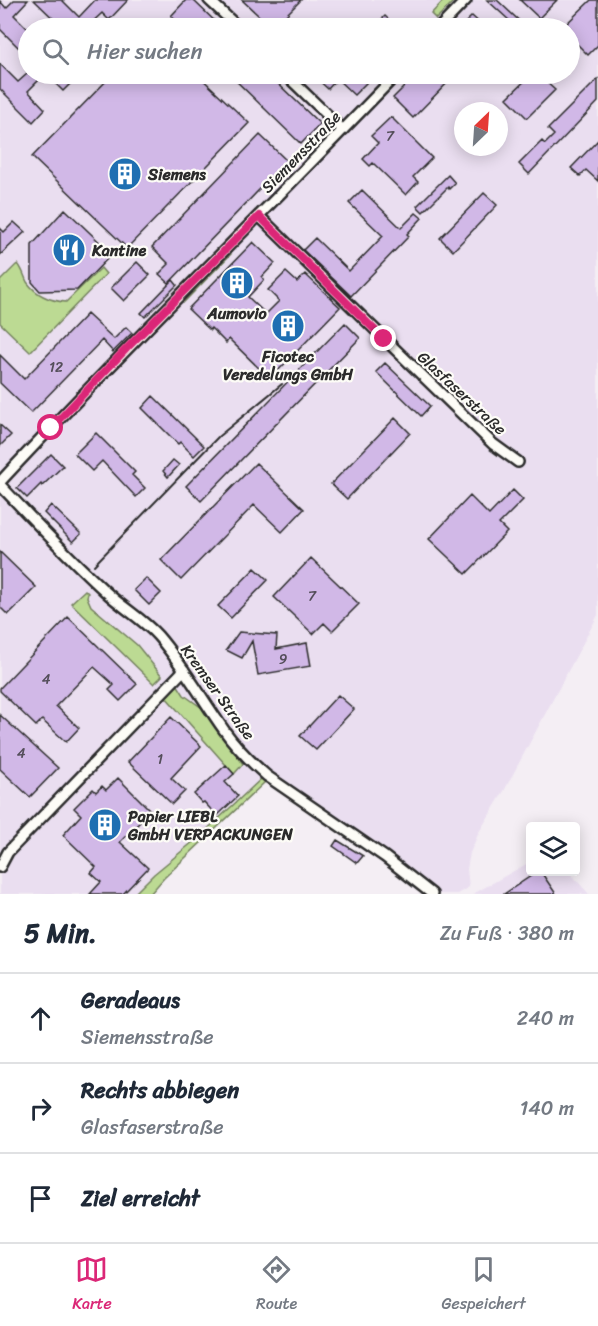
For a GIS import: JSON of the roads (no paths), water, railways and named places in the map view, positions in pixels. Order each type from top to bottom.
[{"type":"street","points":[[209,0],[228,18]]},
{"type":"street","points":[[449,18],[466,0]]},
{"type":"street","points":[[295,84],[343,130]]},
{"type":"street","name":"Siemensstraße","points":[[0,484],[114,361],[387,84]]},
{"type":"street","name":"Glasfaserstraße","points":[[259,216],[493,444],[518,462]]},
{"type":"street","name":"Kremser Straße","points":[[0,484],[110,597],[146,623],[164,643],[225,731],[252,763],[267,776],[385,857],[432,894]]},
{"type":"street","points":[[0,867],[8,852],[184,670]]},
{"type":"railway","points":[[94,565],[219,436],[282,384]]},
{"type":"place","name":"Siemens","points":[[125,174]]},
{"type":"place","name":"Kantine","points":[[69,250]]},
{"type":"place","name":"Aumovio","points":[[237,283]]},
{"type":"place","name":"Ficotec Veredelungs GmbH","points":[[288,326]]},
{"type":"place","name":"Papier LIEBL GmbH VERPACKUNGEN","points":[[105,825]]}]
